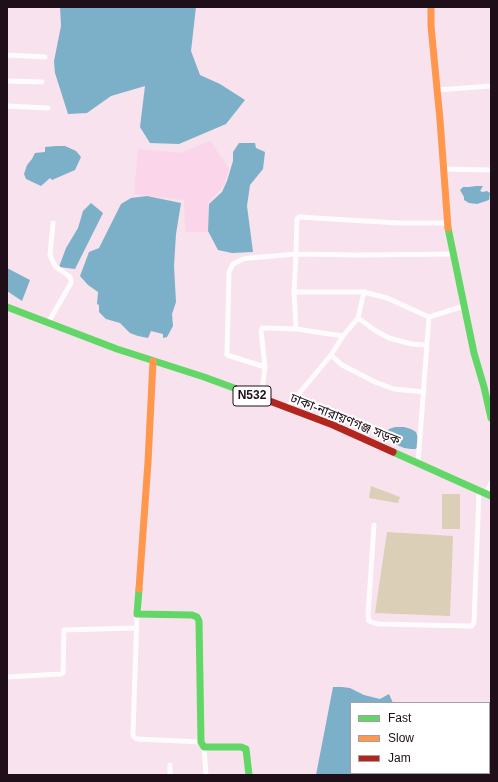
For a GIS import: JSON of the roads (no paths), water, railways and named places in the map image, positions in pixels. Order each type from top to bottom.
[{"type":"main road","points":[[431,7],[431,26],[440,120],[447,223],[474,354],[491,418]]},
{"type":"main road","name":"ঢাকা-নারায়ণগঞ্জ সড়ক","points":[[7,307],[153,361],[204,377],[333,425],[485,494]]},
{"type":"main road","points":[[153,361],[148,462],[137,614],[192,615],[197,617],[199,621],[203,744],[242,747],[246,749],[249,775]]},
{"type":"street","points":[[7,55],[45,57]]},
{"type":"street","points":[[7,81],[42,82]]},
{"type":"street","points":[[437,90],[491,86]]},
{"type":"street","points":[[7,106],[48,108]]},
{"type":"street","points":[[443,169],[491,170]]},
{"type":"street","points":[[296,329],[295,291],[297,219],[299,217],[399,223],[447,223]]},
{"type":"street","points":[[48,323],[71,283],[70,277],[55,266],[50,255],[53,224]]},
{"type":"street","points":[[265,367],[227,355],[229,272],[233,264],[243,259],[258,257],[454,254]]},
{"type":"street","points":[[295,291],[364,292],[387,298],[429,317],[464,306]]},
{"type":"street","points":[[287,408],[331,355],[343,336],[358,318],[364,292]]},
{"type":"street","points":[[418,463],[429,317]]},
{"type":"street","points":[[358,318],[389,338],[412,344],[426,345]]},
{"type":"street","points":[[261,399],[265,367],[262,328],[296,329],[343,336]]},
{"type":"street","points":[[331,355],[342,365],[375,382],[394,389],[424,392]]},
{"type":"street","points":[[374,525],[368,615],[369,621],[379,624],[472,626],[474,622],[485,494],[491,482]]},
{"type":"street","points":[[137,614],[134,737],[137,739],[203,744],[206,775]]},
{"type":"street","points":[[7,677],[63,673],[64,630],[136,628]]},
{"type":"street","points":[[170,765],[170,775]]},
{"type":"water","points":[[60,7],[196,7],[191,51],[200,75],[220,84],[245,100],[226,124],[179,144],[150,143],[140,127],[145,86],[111,96],[87,113],[68,114],[55,73],[54,61],[61,26]]},
{"type":"water","points":[[239,143],[255,143],[256,148],[265,152],[263,169],[250,185],[247,206],[253,252],[232,253],[218,250],[208,231],[209,204],[222,192],[233,161],[233,152]]},
{"type":"water","points":[[65,146],[76,151],[81,157],[75,170],[52,180],[50,178],[41,186],[26,179],[24,174],[27,165],[35,153],[45,152],[45,147]]},
{"type":"water","points":[[483,186],[480,191],[487,191],[490,193],[489,200],[477,204],[469,203],[464,200],[460,190],[463,187]]},
{"type":"water","points":[[147,196],[181,203],[176,234],[174,266],[176,302],[172,314],[173,326],[167,337],[163,338],[163,334],[151,331],[148,338],[138,336],[130,333],[120,323],[106,319],[99,312],[99,305],[97,304],[98,292],[88,285],[80,276],[89,252],[99,248],[121,204],[131,198]]},
{"type":"water","points":[[91,203],[103,213],[75,269],[59,267],[66,248],[78,228],[83,211]]},
{"type":"water","points":[[7,268],[30,280],[22,301],[7,291]]},
{"type":"water","points":[[404,427],[416,432],[419,445],[416,449],[404,448],[386,438],[386,433],[389,429]]},
{"type":"water","points":[[333,687],[350,688],[364,695],[380,699],[389,694],[393,702],[350,702],[350,774],[490,774],[491,721],[491,775],[316,775]]}]
